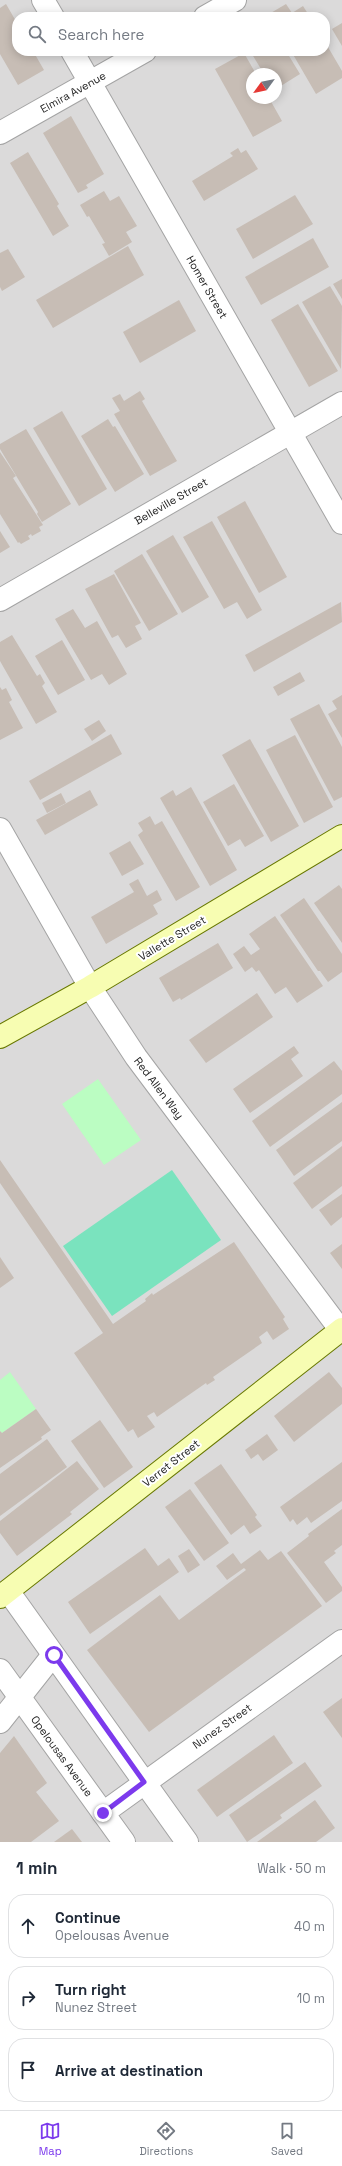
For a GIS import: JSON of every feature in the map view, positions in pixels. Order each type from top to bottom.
[{"type":"street","points":[[43,0],[50,12]]},
{"type":"street","points":[[214,12],[235,0]]},
{"type":"street","name":"Homer Street","points":[[75,56],[342,523]]},
{"type":"street","name":"Elmira Avenue","points":[[0,133],[136,56]]},
{"type":"street","name":"Belleville Street","points":[[0,600],[342,403]]},
{"type":"street","name":"Red Allen Way","points":[[0,829],[90,987],[136,1057],[341,1330]]},
{"type":"street","name":"Vallette Street","points":[[0,1037],[90,987],[342,836]]},
{"type":"street","name":"Verret Street","points":[[3,1589],[341,1330]]},
{"type":"street","points":[[3,1589],[54,1655],[187,1842]]},
{"type":"street","name":"Nunez Street","points":[[103,1813],[144,1782],[342,1641]]},
{"type":"street","points":[[0,1722],[54,1655]]},
{"type":"street","name":"Opelousas Avenue","points":[[0,1670],[124,1842]]},
{"type":"shaded area","points":[[0,0],[342,0],[342,1842],[0,1842]]},
{"type":"green space","points":[[98,1079],[141,1140],[104,1165],[62,1104]]},
{"type":"green space","points":[[172,1170],[221,1240],[112,1316],[63,1246]]},
{"type":"green space","points":[[10,1372],[36,1409],[2,1433],[0,1431],[0,1380]]},
{"type":"building","points":[[6,4],[12,14],[12,56],[36,56],[44,70],[18,85],[0,54],[0,8]]},
{"type":"building","points":[[286,4],[291,12],[272,12]]},
{"type":"building","points":[[303,6],[307,12],[294,12]]},
{"type":"building","points":[[342,23],[342,46],[332,29]]},
{"type":"building","points":[[330,51],[342,71],[342,78],[316,94],[294,56],[330,56]]},
{"type":"building","points":[[239,56],[246,56],[253,68],[246,68],[246,104],[272,104],[282,121],[253,137],[215,69]]},
{"type":"building","points":[[253,56],[289,56],[300,74],[282,85],[282,68],[260,68]]},
{"type":"building","points":[[71,116],[104,174],[86,185],[88,188],[78,193],[43,133]]},
{"type":"building","points":[[238,148],[241,153],[246,150],[258,169],[204,201],[192,181],[233,156],[230,153]]},
{"type":"building","points":[[28,152],[59,204],[57,206],[69,226],[53,236],[10,163]]},
{"type":"building","points":[[104,191],[110,201],[119,196],[137,226],[126,232],[132,242],[109,256],[102,244],[105,243],[89,216],[87,217],[80,205]]},
{"type":"building","points":[[295,195],[313,224],[253,259],[236,229]]},
{"type":"building","points":[[313,238],[329,267],[261,305],[245,277]]},
{"type":"building","points":[[128,246],[144,275],[53,328],[36,300]]},
{"type":"building","points":[[8,249],[25,277],[2,291],[0,287],[0,253]]},
{"type":"building","points":[[342,279],[342,299],[333,284]]},
{"type":"building","points":[[330,286],[342,306],[341,369],[302,302]]},
{"type":"building","points":[[179,300],[196,331],[140,363],[123,332]]},
{"type":"building","points":[[298,304],[338,371],[309,387],[271,320]]},
{"type":"building","points":[[140,391],[145,399],[142,401],[177,461],[150,476],[114,414],[120,411],[112,398],[120,394],[124,401]]},
{"type":"building","points":[[62,411],[107,489],[79,506],[33,428]]},
{"type":"building","points":[[108,419],[113,427],[115,426],[144,474],[115,492],[81,436]]},
{"type":"building","points":[[26,429],[71,504],[42,522],[37,514],[38,512],[0,449],[0,444]]},
{"type":"building","points":[[0,452],[16,476],[13,478],[43,525],[39,527],[41,531],[32,536],[31,534],[28,536],[30,539],[21,544],[19,542],[18,543],[0,514]]},
{"type":"building","points":[[245,501],[287,577],[259,593],[217,517]]},
{"type":"building","points":[[212,521],[262,610],[247,619],[237,602],[224,609],[183,537]]},
{"type":"building","points":[[0,531],[10,547],[0,553]]},
{"type":"building","points":[[173,535],[209,597],[182,613],[146,551]]},
{"type":"building","points":[[142,554],[178,614],[149,631],[114,571]]},
{"type":"building","points":[[114,574],[141,623],[135,626],[142,639],[126,648],[118,635],[112,638],[85,589]]},
{"type":"building","points":[[341,602],[342,622],[254,672],[245,655]]},
{"type":"building","points":[[73,609],[85,628],[97,621],[127,674],[109,685],[102,674],[91,680],[55,619]]},
{"type":"building","points":[[12,635],[37,676],[40,674],[45,683],[42,686],[57,712],[36,724],[0,661],[0,642]]},
{"type":"building","points":[[62,640],[85,680],[58,695],[35,656]]},
{"type":"building","points":[[300,672],[305,681],[278,696],[273,687]]},
{"type":"building","points":[[0,687],[2,690],[6,688],[12,700],[9,702],[23,728],[0,740]]},
{"type":"building","points":[[342,695],[342,738],[328,714],[337,709],[332,701]]},
{"type":"building","points":[[319,704],[342,747],[342,797],[334,801],[290,719]]},
{"type":"building","points":[[99,720],[106,731],[92,741],[84,729]]},
{"type":"building","points":[[111,734],[122,754],[40,800],[29,781]]},
{"type":"building","points":[[295,735],[333,807],[304,823],[266,750]]},
{"type":"building","points":[[250,739],[299,826],[271,842],[222,755]]},
{"type":"building","points":[[234,784],[264,836],[245,847],[240,839],[228,846],[203,802]]},
{"type":"building","points":[[191,787],[237,870],[210,886],[160,798],[173,790],[176,796]]},
{"type":"building","points":[[90,790],[98,805],[45,835],[36,820]]},
{"type":"building","points":[[61,793],[66,803],[47,813],[42,803]]},
{"type":"building","points":[[150,816],[155,825],[162,821],[200,887],[176,901],[138,835],[143,831],[138,823]]},
{"type":"building","points":[[130,841],[144,864],[122,876],[109,853]]},
{"type":"building","points":[[138,879],[147,896],[157,890],[162,900],[153,905],[158,914],[106,944],[91,917],[134,892],[129,884]]},
{"type":"building","points":[[339,885],[342,889],[342,943],[314,903]]},
{"type":"building","points":[[304,898],[342,954],[342,972],[328,982],[320,971],[318,971],[280,915]]},
{"type":"building","points":[[275,916],[323,986],[297,1003],[286,987],[275,994],[259,970],[256,972],[252,967],[245,972],[233,954],[244,946],[251,955],[260,949],[249,934]]},
{"type":"building","points":[[218,943],[233,968],[181,1000],[180,998],[173,1002],[159,978]]},
{"type":"building","points":[[257,993],[273,1017],[206,1063],[189,1040]]},
{"type":"building","points":[[294,1046],[299,1053],[291,1059],[303,1076],[250,1113],[233,1089]]},
{"type":"building","points":[[334,1061],[342,1071],[342,1094],[270,1147],[252,1121]]},
{"type":"building","points":[[342,1102],[342,1141],[294,1176],[276,1150]]},
{"type":"building","points":[[342,1146],[342,1186],[312,1209],[293,1183]]},
{"type":"building","points":[[0,1160],[113,1324],[146,1301],[145,1299],[152,1293],[153,1295],[234,1242],[285,1317],[283,1319],[289,1329],[273,1340],[267,1331],[259,1337],[262,1343],[213,1377],[215,1380],[207,1385],[206,1383],[157,1417],[154,1412],[147,1416],[155,1427],[138,1438],[133,1429],[128,1432],[74,1353],[103,1333],[0,1183]]},
{"type":"building","points":[[342,1194],[342,1217],[331,1226],[319,1210]]},
{"type":"building","points":[[342,1244],[342,1269],[330,1253]]},
{"type":"building","points":[[0,1257],[14,1278],[0,1288]]},
{"type":"building","points":[[329,1372],[342,1388],[342,1404],[294,1442],[274,1416]]},
{"type":"building","points":[[36,1409],[51,1430],[41,1437],[42,1439],[0,1468],[0,1431],[2,1433]]},
{"type":"building","points":[[100,1420],[133,1467],[104,1488],[71,1441]]},
{"type":"building","points":[[267,1434],[278,1450],[263,1461],[258,1454],[251,1459],[245,1450]]},
{"type":"building","points":[[47,1439],[67,1467],[0,1516],[0,1474]]},
{"type":"building","points":[[77,1461],[99,1489],[70,1512],[72,1514],[17,1556],[0,1533],[0,1521]]},
{"type":"building","points":[[342,1462],[342,1501],[311,1523],[307,1517],[297,1525],[293,1519],[290,1522],[280,1507]]},
{"type":"building","points":[[221,1464],[257,1515],[255,1517],[262,1526],[250,1534],[244,1525],[231,1535],[194,1483]]},
{"type":"building","points":[[190,1489],[229,1543],[204,1561],[165,1507]]},
{"type":"building","points":[[342,1509],[342,1545],[334,1551],[336,1553],[324,1562],[342,1587],[342,1591],[326,1603],[287,1553],[309,1536],[308,1534]]},
{"type":"building","points":[[145,1548],[158,1566],[169,1558],[179,1572],[90,1634],[68,1602]]},
{"type":"building","points":[[189,1549],[200,1565],[188,1573],[178,1556]]},
{"type":"building","points":[[260,1550],[268,1560],[281,1551],[322,1606],[149,1732],[87,1650],[160,1595],[179,1620],[246,1570],[244,1568],[227,1580],[216,1566],[233,1553],[241,1564]]},
{"type":"building","points":[[342,1698],[342,1738],[323,1712]]},
{"type":"building","points":[[274,1735],[293,1763],[217,1817],[197,1790]]},
{"type":"building","points":[[14,1736],[47,1783],[36,1792],[59,1821],[31,1842],[0,1842],[0,1753]]},
{"type":"building","points":[[305,1762],[322,1786],[280,1815],[282,1818],[247,1842],[229,1815]]},
{"type":"building","points":[[315,1800],[335,1828],[316,1842],[257,1842]]},
{"type":"building","points":[[72,1829],[82,1842],[54,1842]]},
{"type":"route","points":[[54,1655],[144,1782],[103,1813]]}]
